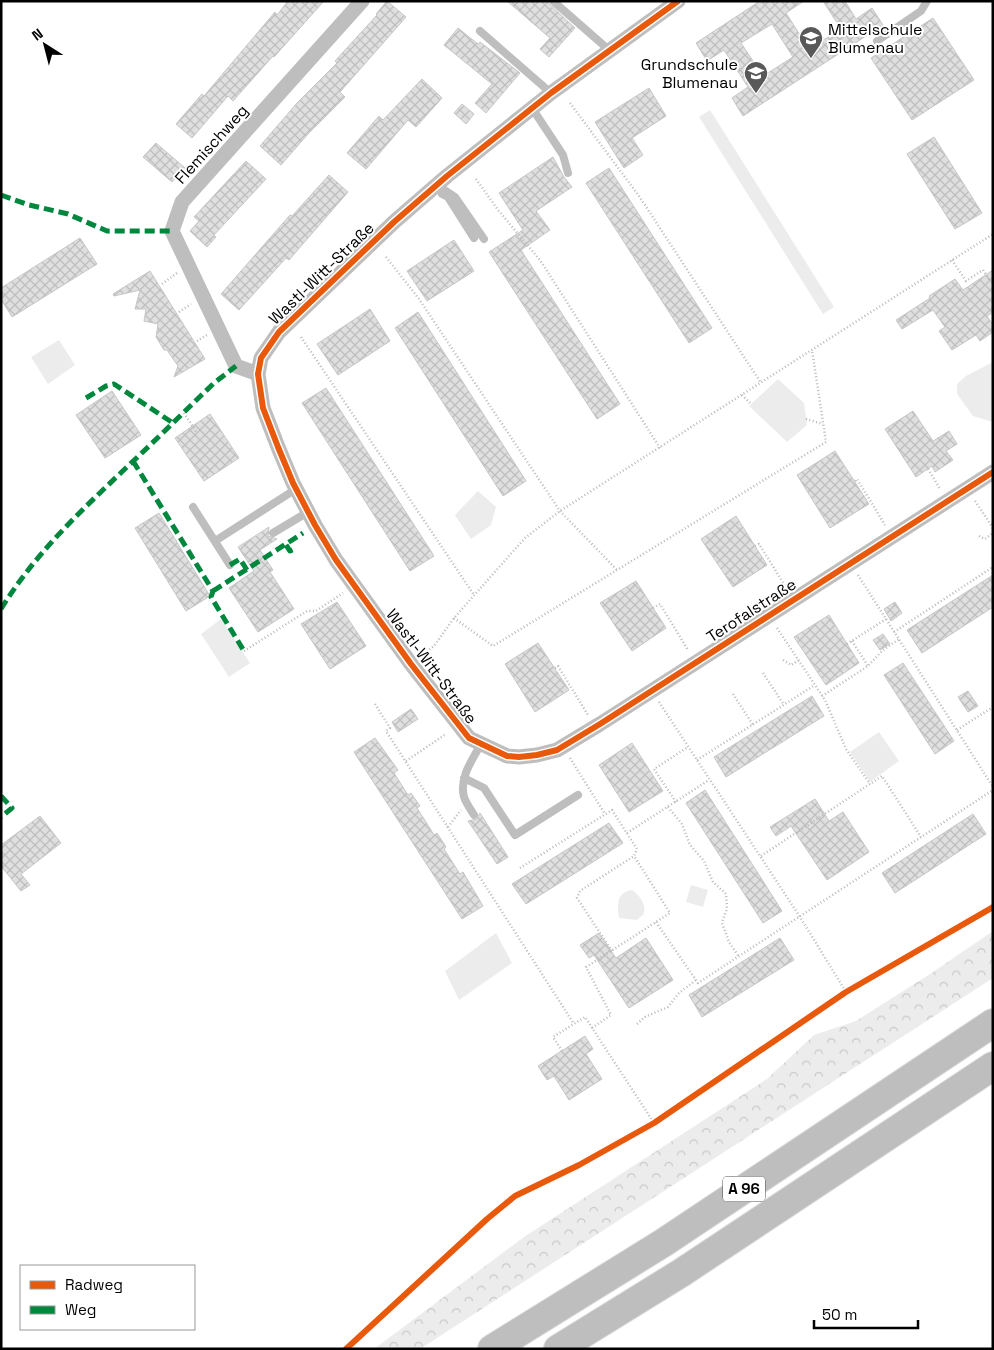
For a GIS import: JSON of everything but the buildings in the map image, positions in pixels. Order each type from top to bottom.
[{"type":"highway","name":"A 96","points":[[492,1349],[662,1243],[993,1023]]},
{"type":"highway","name":"A 96","points":[[558,1349],[681,1273],[993,1066]]},
{"type":"street","name":"Flemischweg","points":[[258,374],[236,366],[172,231],[182,202],[362,1]]},
{"type":"street","name":"Wastl-Witt-Straße","points":[[519,757],[507,756],[469,738],[411,664],[336,560],[296,489],[263,408],[258,374],[261,358],[279,332],[360,253],[435,186],[551,93],[670,3]]},
{"type":"street","name":"Terofalstraße","points":[[519,757],[557,750],[993,472]]},
{"type":"lane","points":[[553,1],[609,50]]},
{"type":"lane","points":[[877,41],[921,11],[927,1]]},
{"type":"lane","points":[[480,31],[551,93]]},
{"type":"lane","points":[[532,108],[563,155],[568,173]]},
{"type":"lane","points":[[435,186],[448,197],[474,238]]},
{"type":"lane","points":[[435,186],[455,197],[484,239]]},
{"type":"lane","points":[[215,541],[296,489]]},
{"type":"lane","points":[[193,507],[230,565]]},
{"type":"lane","points":[[273,533],[308,512]]},
{"type":"lane","points":[[474,815],[464,798],[464,778],[481,744]]},
{"type":"lane","points":[[464,778],[484,788],[515,835],[578,796]]},
{"type":"path","points":[[570,103],[639,196],[761,384]]},
{"type":"path","points":[[476,179],[498,210],[540,260],[660,448]]},
{"type":"path","points":[[411,664],[434,646],[474,594],[525,538],[560,511],[993,234]]},
{"type":"path","points":[[386,257],[419,299],[560,511],[618,571]]},
{"type":"path","points":[[952,260],[966,281],[983,270],[991,282]]},
{"type":"path","points":[[162,284],[188,266]]},
{"type":"path","points":[[301,337],[474,594]]},
{"type":"path","points":[[454,618],[492,646],[618,571],[826,442],[812,350]]},
{"type":"path","points":[[742,395],[750,403]]},
{"type":"path","points":[[184,413],[197,433]]},
{"type":"path","points":[[806,419],[823,424]]},
{"type":"path","points":[[928,469],[947,501]]},
{"type":"path","points":[[855,481],[857,479],[892,536]]},
{"type":"path","points":[[975,501],[993,528]]},
{"type":"path","points":[[979,536],[984,538],[993,533]]},
{"type":"path","points":[[755,546],[759,544],[794,600]]},
{"type":"path","points":[[656,922],[698,983],[922,837],[993,788],[850,564]]},
{"type":"path","points":[[894,632],[993,567]]},
{"type":"path","points":[[244,652],[307,611],[316,611],[355,586]]},
{"type":"path","points":[[654,608],[660,604],[696,662]]},
{"type":"path","points":[[847,644],[886,619]]},
{"type":"path","points":[[777,628],[822,696],[846,749],[870,784]]},
{"type":"path","points":[[822,696],[868,666],[882,651],[899,639]]},
{"type":"path","points":[[852,641],[868,666]]},
{"type":"path","points":[[783,660],[791,665],[799,660]]},
{"type":"path","points":[[555,668],[558,666],[595,727]]},
{"type":"path","points":[[764,673],[784,705]]},
{"type":"path","points":[[697,760],[815,685]]},
{"type":"path","points":[[651,691],[800,917],[846,992]]},
{"type":"path","points":[[732,694],[754,725]]},
{"type":"path","points":[[375,704],[390,728],[386,731],[574,1024]]},
{"type":"path","points":[[957,730],[993,707]]},
{"type":"path","points":[[406,761],[446,734]]},
{"type":"path","points":[[563,746],[605,814]]},
{"type":"path","points":[[676,802],[654,769],[688,746]]},
{"type":"path","points":[[760,857],[882,776],[922,837]]},
{"type":"path","points":[[627,833],[710,780]]},
{"type":"path","points":[[448,827],[466,802]]},
{"type":"path","points":[[668,806],[682,824],[690,845],[704,861],[713,882],[726,894],[727,908],[722,923],[729,942],[738,956]]},
{"type":"path","points":[[520,868],[612,810],[637,849],[634,856],[580,891],[577,898],[612,951]]},
{"type":"path","points":[[592,1028],[611,1015],[586,967],[670,913],[634,856]]},
{"type":"path","points":[[637,1024],[668,1007],[679,993],[696,980]]},
{"type":"path","points":[[838,998],[855,987]]},
{"type":"path","points":[[562,1051],[553,1037],[585,1017],[654,1123]]},
{"type":"path","points":[[645,1128],[662,1117]]},
{"type":"green space","points":[[710,110],[834,307],[823,314],[699,117]]},
{"type":"green space","points":[[59,340],[75,365],[48,384],[31,357]]},
{"type":"green space","points":[[993,362],[993,422],[973,416],[957,394],[957,384],[966,376]]},
{"type":"green space","points":[[778,379],[804,403],[807,425],[787,442],[749,406]]},
{"type":"green space","points":[[478,491],[496,507],[491,525],[471,539],[455,515]]},
{"type":"green space","points":[[221,619],[250,663],[229,677],[201,634]]},
{"type":"green space","points":[[879,732],[899,761],[870,782],[850,752]]},
{"type":"green space","points":[[691,885],[708,890],[703,907],[686,902]]},
{"type":"green space","points":[[632,890],[642,901],[643,915],[637,920],[619,918],[618,905],[620,897],[627,891]]},
{"type":"green space","points":[[993,931],[993,978],[420,1349],[374,1349],[524,1237],[767,1079],[814,1035],[856,1021]]},
{"type":"green space","points":[[496,933],[512,963],[459,1000],[445,971]]},
{"type":"marked path","points":[[1,195],[29,205],[68,214],[107,231],[172,231]]},
{"type":"marked path","points":[[1,609],[29,569],[60,532],[214,383],[236,366]]},
{"type":"marked path","points":[[86,398],[106,386],[114,384],[173,423]]},
{"type":"marked path","points":[[133,461],[213,591],[211,597],[244,651]]},
{"type":"marked path","points":[[213,591],[303,533]]},
{"type":"marked path","points":[[286,545],[290,551],[295,549]]},
{"type":"marked path","points":[[230,565],[240,559],[247,570]]},
{"type":"marked path","points":[[1,796],[12,808],[1,817]]},
{"type":"cycle path","points":[[678,1],[551,93],[447,176],[394,222],[279,332],[261,358],[258,374],[263,408],[293,483],[336,560],[411,664],[469,738],[507,756],[537,755],[557,750],[600,724],[993,472]]},
{"type":"cycle path","points":[[346,1349],[487,1219],[515,1196],[579,1165],[654,1123],[846,992],[993,907]]},
{"type":"place","name":"Mittelschule Blumenau","points":[[811,59]]},
{"type":"place","name":"Grundschule Blumenau","points":[[756,94]]}]
